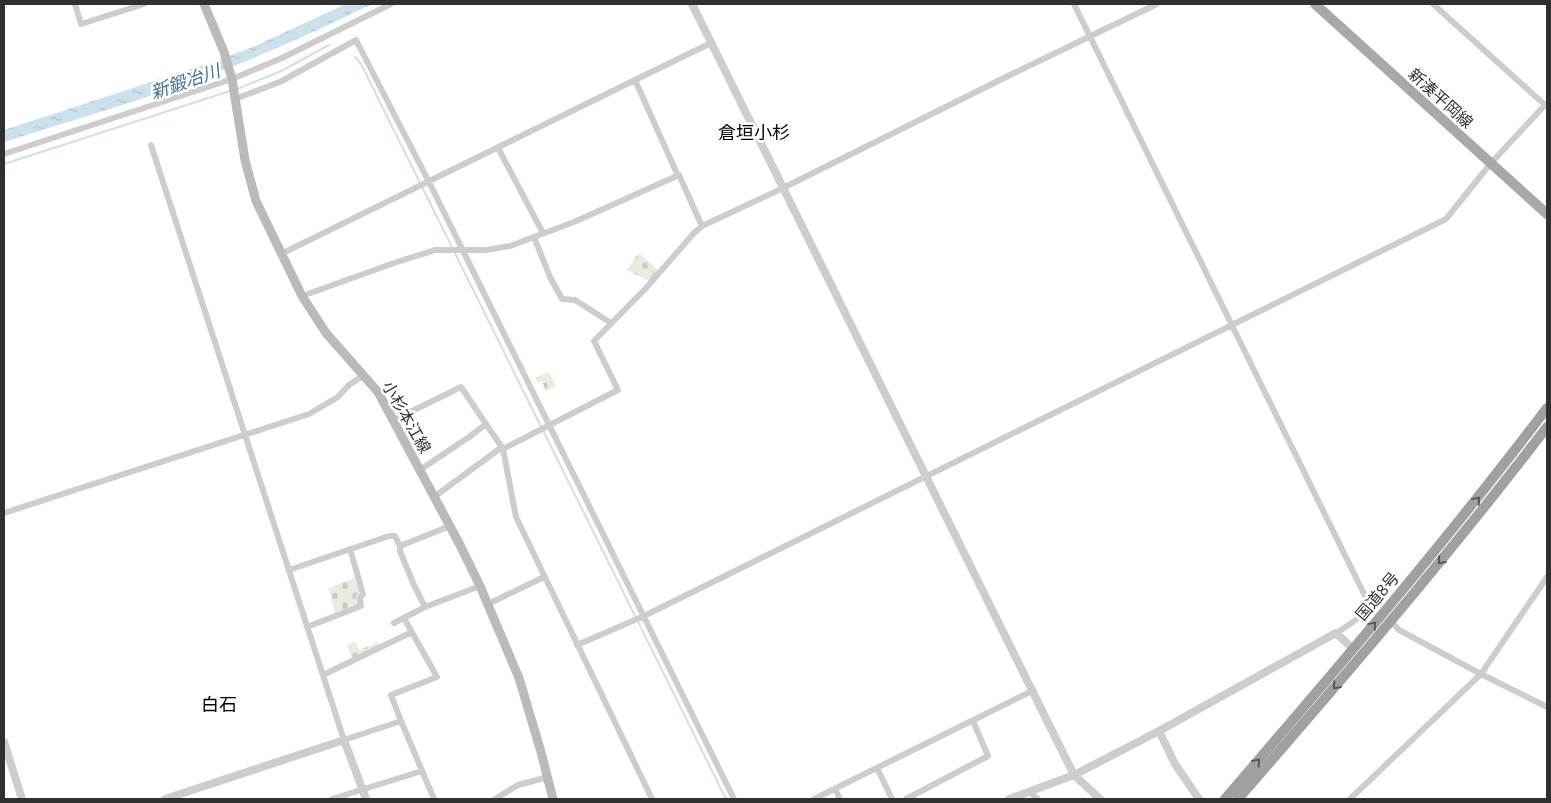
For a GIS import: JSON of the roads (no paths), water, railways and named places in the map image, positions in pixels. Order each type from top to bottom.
[{"type":"highway","name":"国道8号","points":[[1225,799],[1488,487],[1547,408]]},
{"type":"highway","name":"国道8号","points":[[1238,799],[1391,621],[1496,494],[1547,427]]},
{"type":"main road","name":"小杉本江線","points":[[204,4],[224,52],[232,79],[245,160],[256,201],[302,296],[326,333],[378,392],[480,586],[520,678],[553,799]]},
{"type":"main road","name":"新湊平岡線","points":[[1315,4],[1547,214]]},
{"type":"street","points":[[74,4],[81,24],[144,4]]},
{"type":"street","points":[[4,154],[232,79],[282,58],[391,4]]},
{"type":"street","points":[[692,4],[1074,775],[1100,799]]},
{"type":"street","points":[[1009,799],[1074,775],[1159,731],[1336,633],[1357,619],[1365,611],[1368,602],[1074,4]]},
{"type":"street","points":[[434,497],[503,448],[618,390],[594,341],[646,288],[702,226],[1158,4]]},
{"type":"street","points":[[577,645],[644,616],[1446,219],[1491,162],[1545,105],[1433,4]]},
{"type":"street","points":[[235,99],[280,82],[356,40],[462,249],[734,799]]},
{"type":"street","points":[[282,254],[711,43]]},
{"type":"street","points":[[635,80],[702,226]]},
{"type":"street","points":[[151,146],[344,740],[366,799]]},
{"type":"street","points":[[498,148],[543,233]]},
{"type":"street","points":[[302,296],[394,262],[435,250],[486,250],[510,246],[574,222],[678,176]]},
{"type":"street","points":[[534,237],[550,277],[562,299],[575,300],[611,323]]},
{"type":"street","points":[[4,513],[308,414],[338,397],[349,385],[364,375]]},
{"type":"street","points":[[394,420],[461,388],[503,448],[516,517],[652,799]]},
{"type":"street","points":[[420,470],[486,424]]},
{"type":"street","points":[[400,546],[450,526]]},
{"type":"street","points":[[289,570],[389,536],[394,536],[400,546],[400,551],[425,608]]},
{"type":"street","points":[[307,627],[361,606],[360,598],[363,594],[350,549]]},
{"type":"street","points":[[488,604],[544,577]]},
{"type":"street","points":[[1350,799],[1481,674],[1547,577]]},
{"type":"street","points":[[394,623],[425,608],[480,586]]},
{"type":"street","points":[[404,618],[437,677],[391,695],[434,799]]},
{"type":"street","points":[[1391,621],[1399,630],[1547,707]]},
{"type":"street","points":[[323,675],[412,632]]},
{"type":"street","points":[[1336,633],[1353,649]]},
{"type":"street","points":[[814,799],[1032,692]]},
{"type":"street","points":[[165,799],[174,798],[401,721]]},
{"type":"street","points":[[906,799],[988,756],[973,721]]},
{"type":"street","points":[[1159,731],[1175,764],[1199,799]]},
{"type":"street","points":[[4,742],[22,799]]},
{"type":"street","points":[[877,768],[892,799]]},
{"type":"street","points":[[332,799],[422,770]]},
{"type":"street","points":[[495,799],[518,786],[548,777]]},
{"type":"street","points":[[835,789],[840,799]]},
{"type":"street","points":[[1029,792],[1038,799]]},
{"type":"water","name":"新鍛冶川","points":[[346,4],[372,4],[304,36],[205,77],[4,142],[4,130],[219,60],[255,46]]},
{"type":"waterway","points":[[237,89],[281,71],[329,45]]},
{"type":"waterway","points":[[355,57],[361,64],[726,799]]},
{"type":"waterway","points":[[4,164],[230,91]]},
{"type":"district","name":"倉垣小杉","points":[[754,132]]},
{"type":"district","name":"白石","points":[[219,704]]}]
